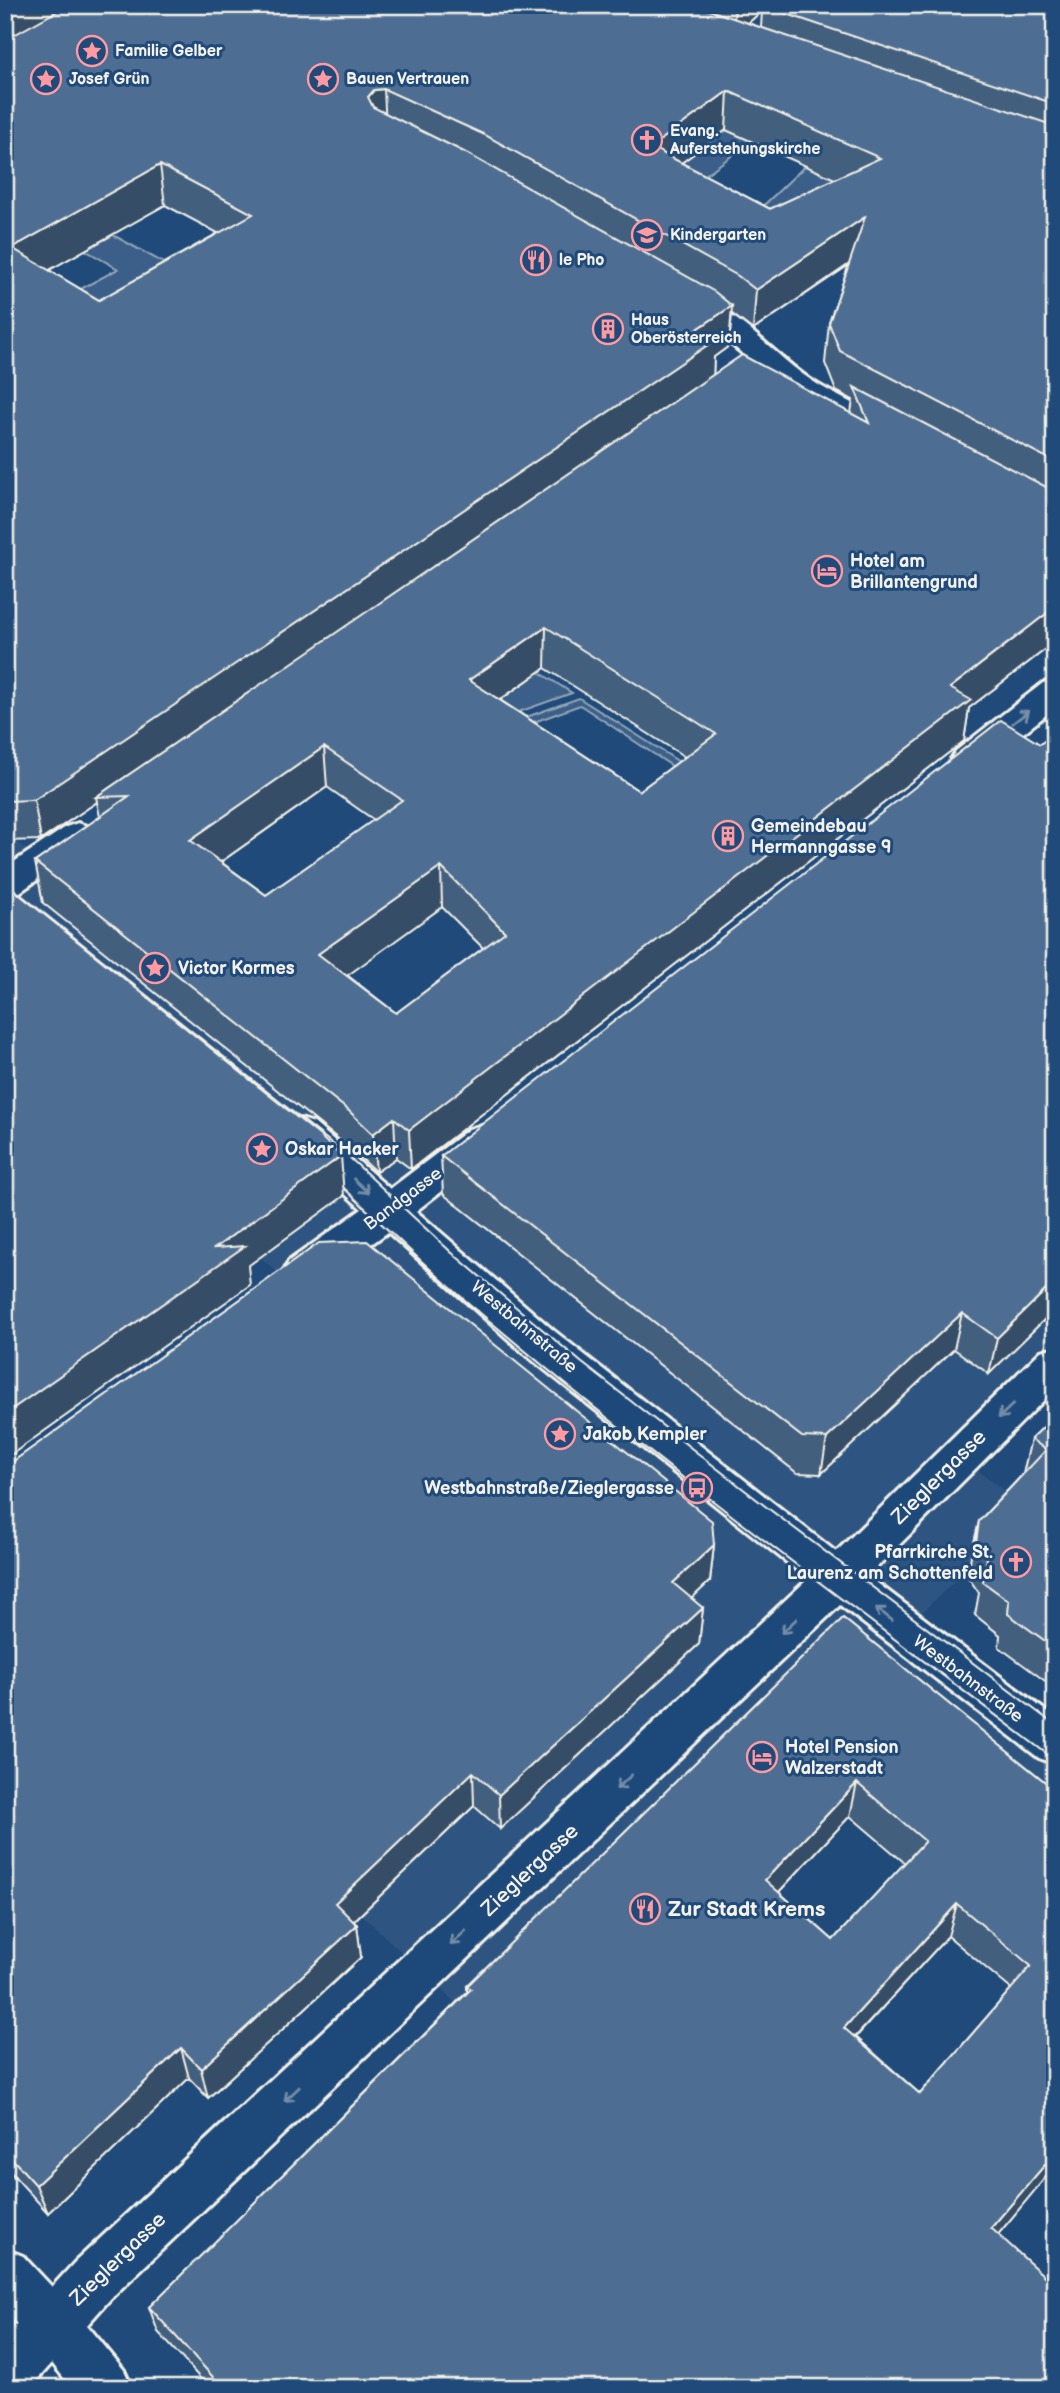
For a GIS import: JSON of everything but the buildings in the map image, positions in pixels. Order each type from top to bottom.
[{"type":"street","points":[[660,287],[724,324],[805,389],[924,451]]},
{"type":"street","points":[[699,406],[768,359]]},
{"type":"street","points":[[942,779],[1055,691]]},
{"type":"street","points":[[12,897],[104,817]]},
{"type":"street","name":"Westbahnstraße","points":[[273,1110],[337,1162],[388,1211],[539,1342],[838,1578],[1055,1744]]},
{"type":"street","name":"Bandgasse","points":[[272,1295],[388,1211],[508,1118]]},
{"type":"street","name":"Zieglergasse","points":[[5,2376],[93,2280],[800,1616],[1055,1363]]},
{"type":"street","points":[[5,2274],[53,2325],[106,2388]]},
{"type":"shaded area","points":[[744,116],[769,129],[698,180],[650,186]]},
{"type":"shaded area","points":[[805,166],[847,183],[773,210],[763,206]]},
{"type":"shaded area","points":[[113,235],[180,272],[106,340],[49,306],[118,269],[85,250]]},
{"type":"shaded area","points":[[528,665],[572,693],[516,713],[491,706],[531,678]]},
{"type":"shaded area","points":[[579,698],[681,763],[675,768],[580,705],[526,725],[521,719]]},
{"type":"shaded area","points":[[5,841],[15,841],[73,883],[395,1156],[797,1473],[821,1473],[954,1349],[989,1374],[1055,1309],[1055,1363],[959,1456],[1020,1503],[984,1558],[969,1567],[904,1630],[1055,1744],[1055,1831],[836,1653],[469,2016],[361,1914],[474,1806],[500,1828],[315,1305],[260,1257],[5,942]]},
{"type":"tram line","points":[[5,882],[349,1157],[451,1252],[581,1362],[769,1509],[1055,1725]]},
{"type":"tram line","points":[[330,1175],[449,1286],[610,1420],[757,1535],[1055,1760]]},
{"type":"place","name":"Familie Gelber","points":[[92,51]]},
{"type":"place","name":"Josef Grün","points":[[46,79]]},
{"type":"place","name":"Bauen Vertrauen","points":[[323,79]]},
{"type":"place","name":"Evang. Auferstehungskirche","points":[[647,140]]},
{"type":"place","name":"Kindergarten","points":[[647,235]]},
{"type":"place","name":"le Pho","points":[[536,260]]},
{"type":"place","name":"Haus Oberösterreich","points":[[608,329]]},
{"type":"place","name":"Hotel am Brillantengrund","points":[[827,571]]},
{"type":"place","name":"Gemeindebau Hermanngasse 9","points":[[728,836]]},
{"type":"place","name":"Victor Kormes","points":[[155,968]]},
{"type":"place","name":"Oskar Hacker","points":[[262,1149]]},
{"type":"place","name":"Jakob Kempler","points":[[560,1434]]},
{"type":"place","name":"Westbahnstraße/Zieglergasse","points":[[697,1488]]},
{"type":"place","name":"Pfarrkirche St. Laurenz am Schottenfeld","points":[[1016,1562]]},
{"type":"place","name":"Hotel Pension Walzerstadt","points":[[762,1757]]},
{"type":"place","name":"Zur Stadt Krems","points":[[645,1909]]}]
